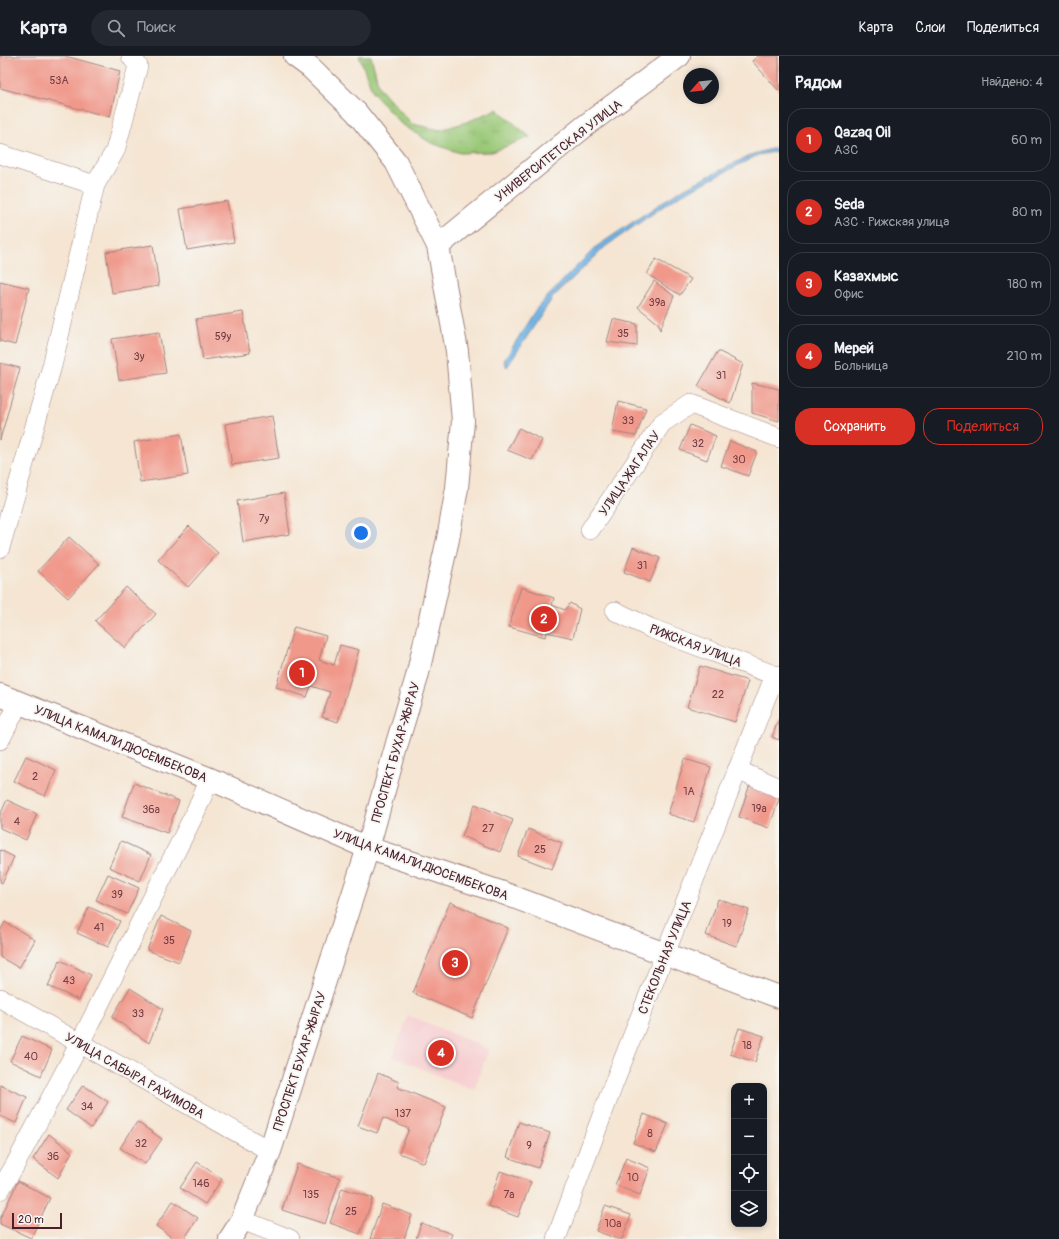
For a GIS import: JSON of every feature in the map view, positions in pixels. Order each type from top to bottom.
[{"type":"main road","name":"ПРОСПЕКТ БУХАР-ЖЫРАУ","points":[[230,1239],[242,1220],[270,1151],[368,848],[417,677],[448,538],[457,488],[463,421],[457,351],[438,246],[396,162],[356,112],[310,67],[295,56]]},
{"type":"main road","name":"УНИВЕРСИТЕТСКАЯ УЛИЦА","points":[[438,246],[585,126],[679,56]]},
{"type":"main road","name":"УЛИЦА КАМАЛИ ДЮСЕМБЕКОВА","points":[[10,699],[210,779],[368,848],[503,894],[779,997]]},
{"type":"street","points":[[0,548],[52,366],[95,185],[115,151],[138,66],[131,56]]},
{"type":"street","points":[[0,154],[95,185]]},
{"type":"street","name":"УЛИЦА ЖАГАЛАУ","points":[[590,530],[662,423],[691,404],[779,438]]},
{"type":"street","name":"РИЖСКАЯ УЛИЦА","points":[[615,611],[650,628],[777,676]]},
{"type":"street","name":"СТЕКОЛЬНАЯ УЛИЦА","points":[[556,1239],[614,1083],[737,770],[777,676]]},
{"type":"street","points":[[0,740],[10,699]]},
{"type":"street","points":[[737,770],[779,788]]},
{"type":"street","points":[[0,1190],[14,1167],[80,1043],[194,815],[210,779]]},
{"type":"street","name":"УЛИЦА САБЫРА РАХИМОВА","points":[[0,998],[270,1151]]},
{"type":"street","points":[[242,1220],[290,1239]]},
{"type":"shaded area","points":[[408,1015],[489,1049],[474,1090],[393,1057]]},
{"type":"green space","points":[[359,56],[371,56],[379,87],[412,124],[440,130],[467,122],[497,109],[530,137],[492,152],[460,153],[431,143],[400,123],[373,92]]},
{"type":"water","points":[[779,147],[779,151],[758,155],[675,198],[606,246],[553,297],[507,367],[504,361],[536,309],[596,247],[685,188],[753,154]]},
{"type":"building","points":[[0,56],[65,56],[120,71],[110,117],[0,88]]},
{"type":"building","points":[[758,56],[779,56],[779,91],[752,61]]},
{"type":"building","points":[[227,201],[234,242],[187,250],[180,209]]},
{"type":"building","points":[[153,245],[159,286],[112,293],[106,252]]},
{"type":"building","points":[[656,259],[691,279],[680,295],[647,274]]},
{"type":"building","points":[[0,281],[29,288],[15,345],[0,341]]},
{"type":"building","points":[[654,281],[674,296],[660,330],[659,324],[638,307]]},
{"type":"building","points":[[243,312],[250,353],[203,360],[196,319]]},
{"type":"building","points":[[613,319],[637,324],[637,346],[607,342]]},
{"type":"building","points":[[159,332],[166,373],[119,380],[112,339]]},
{"type":"building","points":[[718,351],[743,364],[730,403],[698,386]]},
{"type":"building","points":[[0,363],[20,368],[0,440]]},
{"type":"building","points":[[752,383],[779,389],[779,421],[752,413]]},
{"type":"building","points":[[618,401],[646,408],[636,436],[612,432]]},
{"type":"building","points":[[272,416],[279,458],[232,465],[225,424]]},
{"type":"building","points":[[690,425],[716,436],[707,460],[680,450]]},
{"type":"building","points":[[519,428],[542,440],[532,460],[507,450]]},
{"type":"building","points":[[181,434],[188,475],[140,482],[134,442]]},
{"type":"building","points":[[730,441],[757,452],[748,476],[721,466]]},
{"type":"building","points":[[284,493],[290,534],[243,542],[237,501]]},
{"type":"building","points":[[189,526],[218,553],[188,587],[158,560]]},
{"type":"building","points":[[69,537],[99,564],[68,598],[38,571]]},
{"type":"building","points":[[633,547],[660,558],[650,582],[624,572]]},
{"type":"building","points":[[126,587],[156,614],[125,648],[95,621]]},
{"type":"building","points":[[521,587],[554,598],[552,605],[565,610],[570,603],[580,609],[573,638],[547,632],[545,637],[509,627]]},
{"type":"building","points":[[294,627],[326,636],[319,660],[334,665],[340,645],[359,650],[338,722],[322,717],[330,692],[311,686],[307,697],[276,687]]},
{"type":"building","points":[[700,666],[748,681],[735,722],[687,707]]},
{"type":"building","points":[[779,718],[779,740],[772,737]]},
{"type":"building","points":[[26,756],[56,770],[45,796],[14,781]]},
{"type":"building","points":[[685,759],[711,767],[694,822],[668,814]]},
{"type":"building","points":[[751,781],[779,791],[779,799],[769,828],[739,817]]},
{"type":"building","points":[[134,783],[179,801],[167,833],[122,817]]},
{"type":"building","points":[[7,800],[37,814],[26,840],[0,828],[0,815]]},
{"type":"building","points":[[475,804],[513,820],[500,852],[462,836]]},
{"type":"building","points":[[528,829],[562,843],[552,869],[518,856]]},
{"type":"building","points":[[121,841],[151,855],[140,881],[109,867]]},
{"type":"building","points":[[0,850],[14,857],[2,883],[0,882]]},
{"type":"building","points":[[108,874],[139,888],[127,914],[96,900]]},
{"type":"building","points":[[718,899],[749,910],[736,946],[706,935]]},
{"type":"building","points":[[450,902],[508,928],[472,1018],[413,993]]},
{"type":"building","points":[[89,907],[120,921],[108,947],[77,933]]},
{"type":"building","points":[[161,916],[191,931],[179,962],[147,950]]},
{"type":"building","points":[[5,922],[35,940],[19,968],[0,957],[0,931]]},
{"type":"building","points":[[60,960],[91,975],[79,1000],[48,986]]},
{"type":"building","points":[[130,988],[163,1009],[149,1043],[112,1017]]},
{"type":"building","points":[[739,1028],[764,1036],[755,1062],[730,1054]]},
{"type":"building","points":[[22,1036],[52,1050],[41,1076],[10,1061]]},
{"type":"building","points":[[378,1073],[399,1082],[397,1087],[446,1107],[424,1163],[399,1153],[409,1129],[383,1118],[377,1133],[358,1126]]},
{"type":"building","points":[[0,1085],[27,1097],[16,1123],[0,1116]]},
{"type":"building","points":[[83,1085],[108,1102],[91,1128],[66,1110]]},
{"type":"building","points":[[644,1114],[668,1124],[656,1152],[633,1143]]},
{"type":"building","points":[[137,1122],[162,1139],[145,1164],[120,1148]]},
{"type":"building","points":[[519,1122],[550,1133],[538,1168],[507,1157]]},
{"type":"building","points":[[49,1134],[72,1152],[58,1178],[33,1159]]},
{"type":"building","points":[[626,1158],[650,1168],[640,1195],[615,1185]]},
{"type":"building","points":[[197,1162],[222,1179],[205,1204],[180,1188]]},
{"type":"building","points":[[297,1164],[340,1178],[325,1224],[282,1210]]},
{"type":"building","points":[[500,1171],[531,1182],[518,1217],[488,1206]]},
{"type":"building","points":[[18,1181],[50,1198],[31,1238],[0,1224],[0,1219]]},
{"type":"building","points":[[342,1188],[373,1198],[360,1234],[330,1223]]},
{"type":"building","points":[[173,1201],[198,1218],[184,1239],[174,1239],[156,1226]]},
{"type":"building","points":[[382,1204],[412,1215],[404,1239],[370,1239]]},
{"type":"building","points":[[605,1206],[631,1215],[622,1239],[596,1231]]},
{"type":"building","points":[[421,1223],[452,1234],[450,1239],[416,1239]]},
{"type":"place","name":"Seda","points":[[544,619]]},
{"type":"place","name":"Qazaq Oil","points":[[302,673]]},
{"type":"place","name":"Казахмыс","points":[[455,963]]},
{"type":"place","name":"Мерей","points":[[441,1053]]}]
